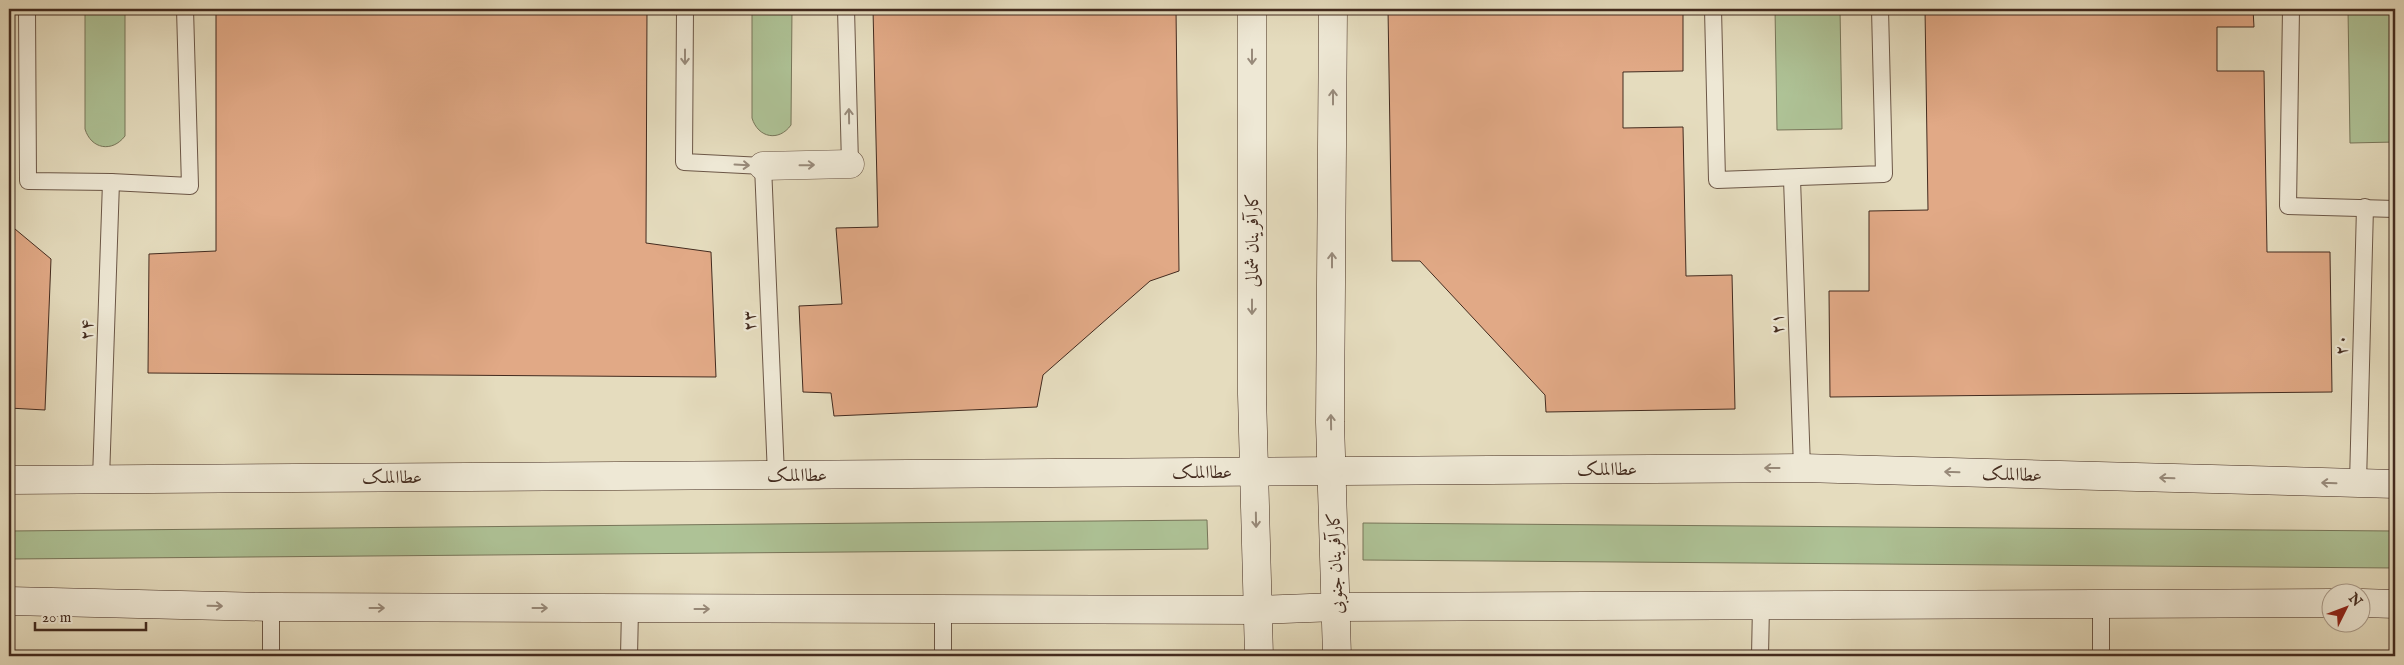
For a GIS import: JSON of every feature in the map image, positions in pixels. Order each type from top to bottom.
[{"type":"main road","name":"کارآفرینان شمالی","points":[[1252,9],[1252,394],[1255,471]]},
{"type":"main road","points":[[1332,471],[1333,9]]},
{"type":"main road","points":[[763,166],[850,164]]},
{"type":"main road","name":"عطاالملک","points":[[9,480],[1802,468],[2395,484]]},
{"type":"main road","points":[[1255,471],[1259,656]]},
{"type":"main road","name":"کارآفرینان جنوبی","points":[[1332,471],[1337,656]]},
{"type":"main road","points":[[9,600],[271,607],[944,610],[1258,610],[2101,602],[2322,602]]},
{"type":"main road","points":[[2372,603],[2395,604]]},
{"type":"lane","points":[[27,9],[28,181],[111,182],[190,186],[186,9]]},
{"type":"lane","points":[[685,9],[684,162],[763,166]]},
{"type":"lane","points":[[846,9],[850,164]]},
{"type":"lane","points":[[1713,9],[1717,180],[1792,179],[1884,174],[1880,9]]},
{"type":"lane","points":[[2291,9],[2288,206],[2395,209]]},
{"type":"lane","name":"۲۳","points":[[763,166],[776,475]]},
{"type":"lane","name":"۲۱","points":[[1792,179],[1802,468]]},
{"type":"lane","name":"۲۴","points":[[101,479],[111,182]]},
{"type":"lane","name":"۲۰","points":[[2358,484],[2364,208]]},
{"type":"lane","points":[[2101,602],[2101,656]]},
{"type":"lane","points":[[1760,656],[1761,605]]},
{"type":"lane","points":[[271,607],[271,656]]},
{"type":"lane","points":[[629,656],[630,609]]},
{"type":"lane","points":[[943,656],[944,610]]},
{"type":"green space","points":[[85,9],[125,9],[125,136],[114,145],[108,147],[92,141],[85,129]]},
{"type":"green space","points":[[752,9],[792,9],[791,125],[781,134],[775,136],[759,130],[752,118]]},
{"type":"green space","points":[[1775,9],[1840,9],[1842,129],[1777,130]]},
{"type":"green space","points":[[2348,9],[2395,9],[2395,142],[2350,143]]},
{"type":"green space","points":[[1207,520],[1208,549],[9,559],[9,531]]},
{"type":"green space","points":[[1363,523],[2395,531],[2395,568],[1363,560]]},
{"type":"building","points":[[216,9],[647,9],[646,243],[711,252],[716,377],[148,373],[149,254],[216,251]]},
{"type":"building","points":[[873,9],[1176,9],[1179,271],[1150,281],[1043,375],[1037,407],[834,416],[831,393],[803,392],[799,306],[842,304],[836,228],[878,227]]},
{"type":"building","points":[[1388,9],[1683,9],[1683,71],[1623,72],[1623,128],[1683,127],[1686,276],[1732,275],[1735,409],[1546,412],[1545,395],[1420,261],[1392,261]]},
{"type":"building","points":[[1925,9],[2253,9],[2254,27],[2217,27],[2217,71],[2264,71],[2267,252],[2330,252],[2332,392],[1830,397],[1829,291],[1869,291],[1869,211],[1928,210]]},
{"type":"building","points":[[9,224],[51,259],[45,410],[9,408]]}]
